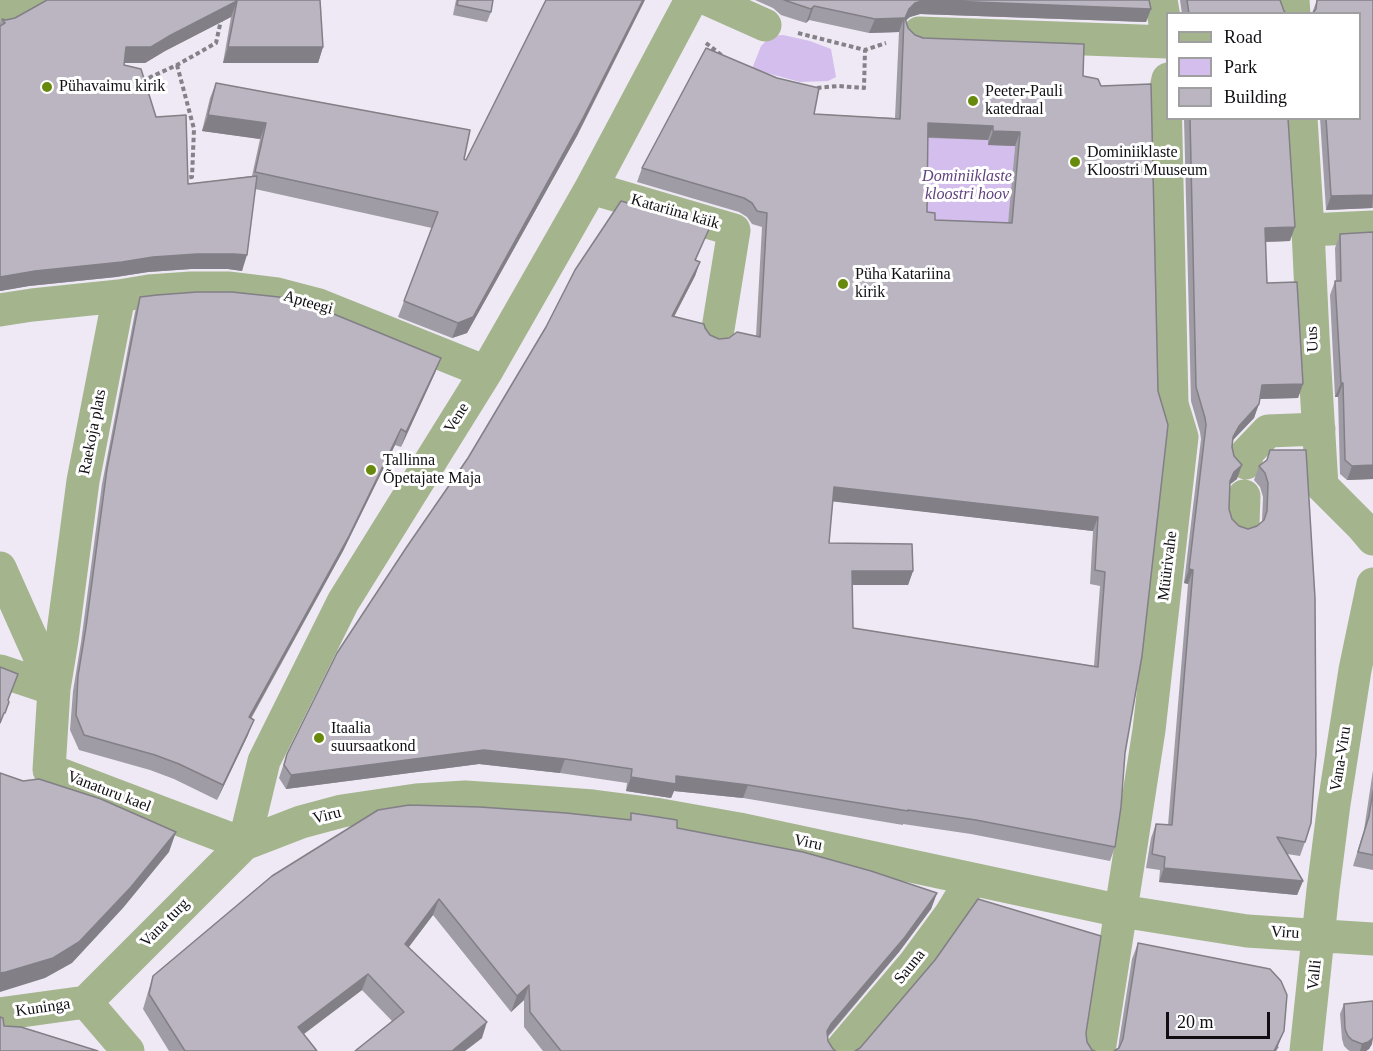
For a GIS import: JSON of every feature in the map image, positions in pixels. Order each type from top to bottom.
[{"type":"street","points":[[0,17],[32,0]]},
{"type":"street","name":"Vene","points":[[244,844],[264,761],[343,602],[486,372],[591,188],[691,0]]},
{"type":"street","points":[[710,0],[765,25]]},
{"type":"street","points":[[1161,0],[1166,34]]},
{"type":"street","points":[[919,33],[1166,41]]},
{"type":"street","name":"Müürivahe","points":[[1099,1051],[1149,730],[1182,437],[1172,404],[1166,86]]},
{"type":"street","name":"Uus","points":[[1301,120],[1322,486],[1373,539]]},
{"type":"street","name":"Katariina käik","points":[[591,188],[734,230],[717,335]]},
{"type":"street","points":[[1308,230],[1373,227]]},
{"type":"street","name":"Apteegi","points":[[119,296],[191,288],[228,288],[277,294],[339,312],[486,372]]},
{"type":"street","points":[[0,310],[119,296]]},
{"type":"street","name":"Raekoja plats","points":[[54,689],[83,482],[119,296]]},
{"type":"street","points":[[1246,463],[1247,453],[1268,431],[1319,429]]},
{"type":"street","points":[[0,568],[54,689]]},
{"type":"street","name":"Vana-Viru","points":[[1319,935],[1334,804],[1355,670],[1373,584]]},
{"type":"street","points":[[0,671],[54,689]]},
{"type":"street","name":"Vanaturu kael","points":[[54,689],[35,777],[244,844]]},
{"type":"street","name":"Viru","points":[[244,844],[301,822],[342,811],[416,800],[475,798],[593,806],[739,828],[1121,911],[1247,931],[1373,939]]},
{"type":"street","name":"Vana turg","points":[[86,1002],[244,844]]},
{"type":"street","name":"Sauna","points":[[840,1051],[914,964],[950,915],[972,879]]},
{"type":"street","name":"Valli","points":[[1306,1051],[1319,935]]},
{"type":"street","points":[[86,1002],[128,1051]]},
{"type":"street","name":"Kuninga","points":[[0,1014],[86,1002]]},
{"type":"path","points":[[136,84],[216,43],[222,15]]},
{"type":"path","points":[[765,25],[865,50],[919,33]]},
{"type":"path","points":[[675,29],[710,45],[727,59]]},
{"type":"path","points":[[810,89],[864,88],[865,50]]},
{"type":"path","points":[[177,64],[194,129],[192,177],[180,179]]},
{"type":"green space","points":[[783,35],[831,49],[836,77],[828,81],[800,82],[752,69],[761,46],[771,36]]},
{"type":"green space","name":"Dominiiklaste kloostri hoov","points":[[923,137],[988,140],[1015,146],[1007,237],[930,234],[919,184]]},
{"type":"building","points":[[47,0],[320,0],[323,47],[228,47],[237,1],[151,47],[126,47],[124,65],[141,69],[156,117],[186,115],[188,184],[257,176],[247,255],[197,254],[153,257],[0,277],[0,26],[5,23],[2,19],[15,18]]},
{"type":"building","points":[[458,0],[493,0],[491,12],[457,5]]},
{"type":"building","points":[[546,0],[643,0],[583,118],[473,317],[458,323],[404,301],[438,212],[255,172],[266,123],[208,115],[216,83],[470,130],[464,159],[466,160]]},
{"type":"building","points":[[784,0],[925,0],[915,3],[905,18],[908,28],[915,35],[923,38],[1084,44],[1083,76],[1098,79],[1101,86],[1151,84],[1158,391],[1168,425],[1142,656],[1125,753],[1115,847],[976,820],[676,776],[676,784],[631,777],[632,769],[484,750],[291,775],[284,765],[287,754],[337,653],[468,458],[546,327],[575,270],[621,201],[710,227],[695,260],[700,262],[672,316],[704,324],[710,335],[719,339],[729,338],[737,332],[760,337],[767,213],[757,211],[752,203],[744,198],[642,168],[706,48],[777,78],[819,88],[814,114],[900,119],[904,18],[875,19],[814,6],[811,9]],"holes":[[[928,123],[993,126],[993,131],[1020,132],[1012,223],[935,220],[935,213],[927,212]],[[834,487],[1098,517],[1095,570],[1105,572],[1098,667],[853,628],[852,571],[913,571],[912,544],[829,543]]]},
{"type":"building","points":[[925,0],[1149,0],[1151,9]]},
{"type":"building","points":[[1187,0],[1280,0],[1285,12],[1189,12]]},
{"type":"building","points":[[1317,0],[1373,0],[1373,195],[1331,196],[1326,120],[1361,120],[1361,12],[1314,12]]},
{"type":"building","points":[[1190,120],[1288,120],[1295,227],[1265,228],[1267,283],[1297,282],[1303,384],[1262,385],[1259,404],[1239,426],[1233,437],[1234,456],[1242,465],[1234,472],[1230,481],[1229,509],[1232,519],[1239,526],[1248,529],[1257,526],[1264,520],[1267,511],[1268,483],[1265,473],[1259,466],[1267,460],[1270,450],[1306,450],[1315,598],[1316,754],[1311,823],[1305,842],[1277,837],[1303,881],[1164,868],[1165,857],[1152,854],[1156,824],[1172,825],[1193,570],[1189,569],[1206,425],[1196,387]]},
{"type":"building","points":[[1373,232],[1373,465],[1352,466],[1345,460],[1343,383],[1341,383],[1335,281],[1341,281],[1340,234]]},
{"type":"building","points":[[197,292],[232,292],[279,297],[319,308],[441,358],[406,432],[401,429],[349,536],[249,717],[254,720],[223,785],[155,755],[84,735],[76,715],[78,676],[107,469],[140,297]]},
{"type":"building","points":[[0,667],[18,674],[0,723]]},
{"type":"building","points":[[0,773],[23,781],[39,779],[101,799],[176,832],[131,887],[79,942],[53,958],[0,973]]},
{"type":"building","points":[[1373,791],[1373,855],[1358,852],[1369,816]]},
{"type":"building","points":[[409,805],[480,807],[631,820],[631,813],[677,820],[677,828],[803,852],[937,893],[905,937],[831,1024],[827,1031],[828,1041],[836,1051],[561,1051],[530,1012],[529,985],[517,996],[439,899],[405,944],[487,1022],[452,1051],[355,1051],[404,1012],[368,974],[298,1027],[317,1051],[185,1051],[149,994],[153,976],[272,876],[378,810]]},
{"type":"building","points":[[978,899],[1101,936],[1086,1033],[1087,1042],[1095,1051],[855,1051],[935,960]]},
{"type":"building","points":[[1138,943],[1270,969],[1281,981],[1287,995],[1284,1031],[1274,1051],[1114,1051],[1119,1048],[1123,1039]]},
{"type":"building","points":[[1373,1001],[1373,1038],[1362,1044],[1348,1036],[1345,1029],[1344,1004]]},
{"type":"building","points":[[0,1017],[3,1018],[4,1026],[21,1027],[98,1051],[0,1051]]},
{"type":"place","name":"Pühavaimu kirik","points":[[47,87]]},
{"type":"place","name":"Peeter-Pauli katedraal","points":[[973,101]]},
{"type":"place","name":"Dominiiklaste Kloostri Muuseum","points":[[1075,162]]},
{"type":"place","name":"Püha Katariina kirik","points":[[843,284]]},
{"type":"place","name":"Tallinna Õpetajate Maja","points":[[371,470]]},
{"type":"place","name":"Itaalia suursaatkond","points":[[319,738]]}]
